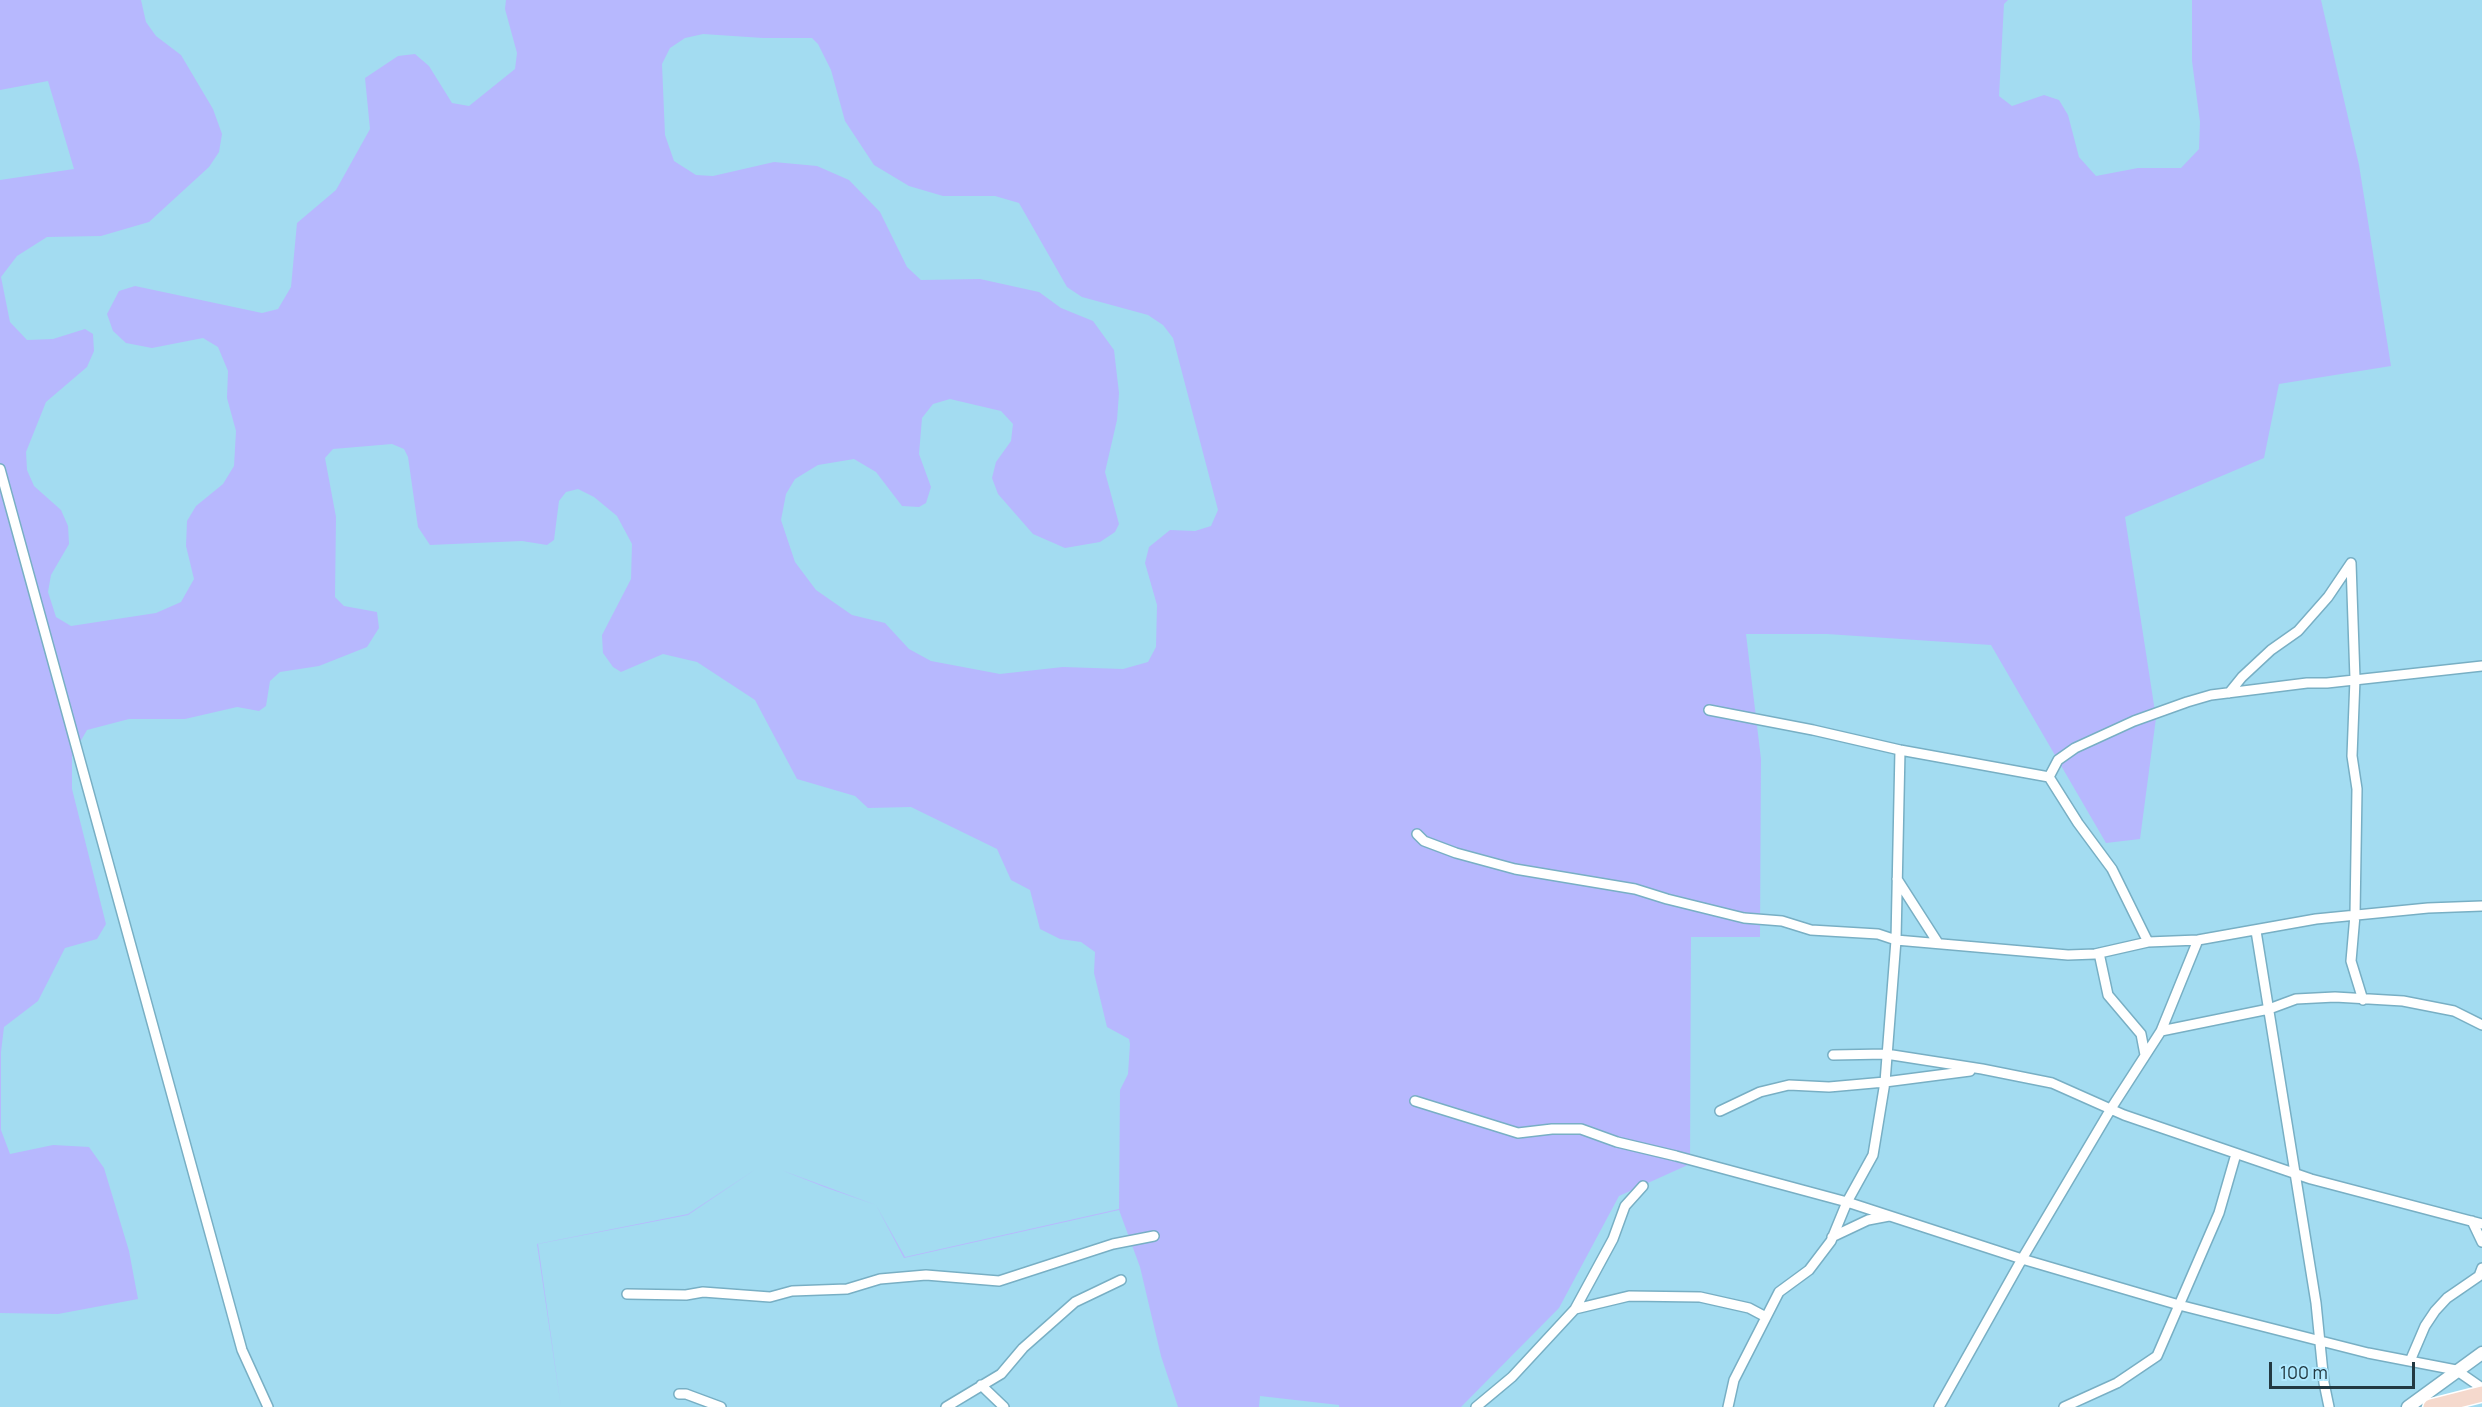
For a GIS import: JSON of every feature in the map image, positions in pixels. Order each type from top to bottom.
[{"type":"main road","points":[[2432,1407],[2482,1394]]},
{"type":"street","points":[[0,469],[242,1350],[268,1407]]},
{"type":"street","points":[[2229,693],[2242,677],[2298,630],[2328,597],[2351,563],[2355,679],[2352,756],[2357,789],[2355,915],[2351,960],[2363,1000]]},
{"type":"street","points":[[2049,777],[2058,760],[2075,748],[2134,721],[2187,702],[2229,693],[2307,682],[2482,666]]},
{"type":"street","points":[[1709,710],[1813,729],[1900,750],[2049,777],[2078,823],[2112,869],[2148,942]]},
{"type":"street","points":[[1728,1407],[1734,1380],[1779,1292],[1809,1270],[1832,1237],[1847,1202],[1873,1155],[1885,1082],[1896,940],[1900,750]]},
{"type":"street","points":[[1416,834],[1424,841],[1456,853],[1515,869],[1635,889],[1744,918],[1782,921],[1811,930],[1878,934],[1896,940],[2068,955],[2099,953],[2148,942],[2198,940],[2316,919],[2428,908],[2482,906]]},
{"type":"street","points":[[1897,879],[1938,943]]},
{"type":"street","points":[[2256,931],[2316,1303],[2329,1407]]},
{"type":"street","points":[[1939,1407],[2022,1259],[2112,1107],[2161,1030],[2198,940]]},
{"type":"street","points":[[2099,953],[2108,995],[2141,1034],[2145,1055]]},
{"type":"street","points":[[2161,1030],[2269,1009],[2296,999],[2335,997],[2403,1001],[2454,1011],[2482,1025]]},
{"type":"street","points":[[1833,1056],[1886,1054],[2052,1083],[2124,1114],[2236,1154],[2376,1197],[2482,1224]]},
{"type":"street","points":[[1720,1111],[1760,1092],[1789,1085],[1829,1087],[1982,1069]]},
{"type":"street","points":[[1415,1101],[1518,1133],[1552,1129],[1581,1129],[1617,1142],[1676,1155],[1847,1202],[2022,1259],[2179,1305],[2368,1353],[2456,1370],[2482,1388]]},
{"type":"street","points":[[2064,1407],[2117,1383],[2151,1362],[2166,1339],[2219,1214],[2236,1154]]},
{"type":"street","points":[[1476,1407],[1512,1377],[1575,1309],[1613,1239],[1625,1206],[1643,1186]]},
{"type":"street","points":[[1832,1237],[1868,1220],[1890,1216]]},
{"type":"street","points":[[2472,1221],[2482,1242]]},
{"type":"street","points":[[627,1294],[687,1295],[703,1292],[770,1297],[792,1291],[847,1289],[880,1279],[926,1275],[999,1281],[1113,1244],[1154,1236]]},
{"type":"street","points":[[2410,1361],[2425,1326],[2435,1311],[2447,1298],[2479,1276],[2482,1269]]},
{"type":"street","points":[[946,1407],[1001,1374],[1023,1348],[1075,1302],[1121,1280]]},
{"type":"street","points":[[1575,1309],[1629,1296],[1700,1296],[1749,1308],[1766,1317]]},
{"type":"street","points":[[2408,1407],[2482,1353]]},
{"type":"street","points":[[981,1385],[1004,1407]]},
{"type":"street","points":[[679,1394],[686,1394],[721,1407]]},
{"type":"shaded area","points":[[0,0],[141,0],[146,22],[156,36],[181,55],[213,109],[222,134],[219,152],[209,167],[149,222],[101,236],[47,237],[17,256],[1,277],[10,322],[27,340],[53,339],[85,329],[93,334],[94,351],[87,367],[46,402],[26,452],[27,470],[34,486],[61,510],[68,526],[69,544],[51,575],[48,592],[56,617],[71,626],[156,613],[181,602],[194,579],[186,546],[187,521],[196,506],[223,484],[234,466],[236,431],[227,398],[228,371],[218,347],[203,338],[152,348],[126,343],[113,331],[107,314],[119,291],[135,286],[262,313],[278,309],[291,287],[297,223],[336,190],[370,129],[365,78],[398,56],[415,54],[429,66],[452,103],[469,106],[515,69],[517,53],[505,9],[506,0],[2008,0],[2004,4],[1999,96],[2012,106],[2044,95],[2059,100],[2068,115],[2079,157],[2096,176],[2138,168],[2181,168],[2199,149],[2200,122],[2192,61],[2192,0],[2321,0],[2359,165],[2391,366],[2279,384],[2264,458],[2125,517],[2156,718],[2140,839],[2106,843],[1991,645],[1827,634],[1746,634],[1761,759],[1760,937],[1691,937],[1690,1164],[1619,1196],[1559,1308],[1461,1407],[1339,1407],[1339,1405],[1260,1396],[1259,1407],[1178,1407],[1161,1356],[1140,1267],[1119,1210],[904,1258],[876,1205],[905,1257],[1119,1209],[1120,1090],[1128,1074],[1130,1044],[1129,1039],[1107,1027],[1094,973],[1095,952],[1081,942],[1060,939],[1040,929],[1030,890],[1011,880],[997,849],[911,807],[868,808],[855,796],[797,779],[755,700],[697,662],[663,654],[621,672],[613,667],[603,653],[602,635],[631,579],[632,544],[617,516],[594,497],[578,489],[566,492],[559,501],[554,540],[547,545],[522,541],[430,545],[418,527],[408,457],[404,449],[392,444],[333,449],[325,458],[336,517],[335,597],[344,606],[377,612],[379,628],[367,647],[319,666],[280,672],[270,681],[266,706],[259,711],[237,707],[185,719],[129,719],[87,730],[72,756],[72,789],[106,924],[97,939],[65,948],[38,1001],[4,1027],[1,1052],[1,1130],[10,1154],[53,1145],[89,1147],[104,1168],[129,1251],[138,1299],[58,1314],[0,1313],[0,180],[74,169],[48,81],[0,90]],"holes":[[[703,34],[812,38],[818,44],[831,70],[845,121],[874,165],[909,186],[943,196],[995,196],[1019,203],[1067,287],[1082,297],[1148,315],[1163,325],[1173,338],[1218,510],[1211,526],[1195,531],[1170,530],[1149,547],[1145,563],[1157,605],[1156,647],[1148,662],[1123,669],[1063,667],[1000,674],[931,661],[909,649],[885,623],[852,615],[816,590],[795,562],[781,520],[786,494],[795,479],[818,465],[854,459],[876,472],[902,506],[919,507],[926,503],[931,487],[919,454],[922,418],[933,404],[950,399],[1001,411],[1013,424],[1011,441],[996,462],[992,478],[998,494],[1033,534],[1065,548],[1100,542],[1115,532],[1119,524],[1105,472],[1117,420],[1119,393],[1114,350],[1093,321],[1061,308],[1039,292],[980,279],[921,280],[907,267],[880,212],[849,180],[817,166],[774,162],[713,176],[696,175],[674,161],[665,135],[662,64],[670,48],[685,38]]]},
{"type":"shaded area","points":[[756,1169],[688,1215],[538,1244],[561,1407],[537,1244],[688,1214]]},
{"type":"shaded area","points":[[781,1170],[876,1205],[827,1188]]}]
